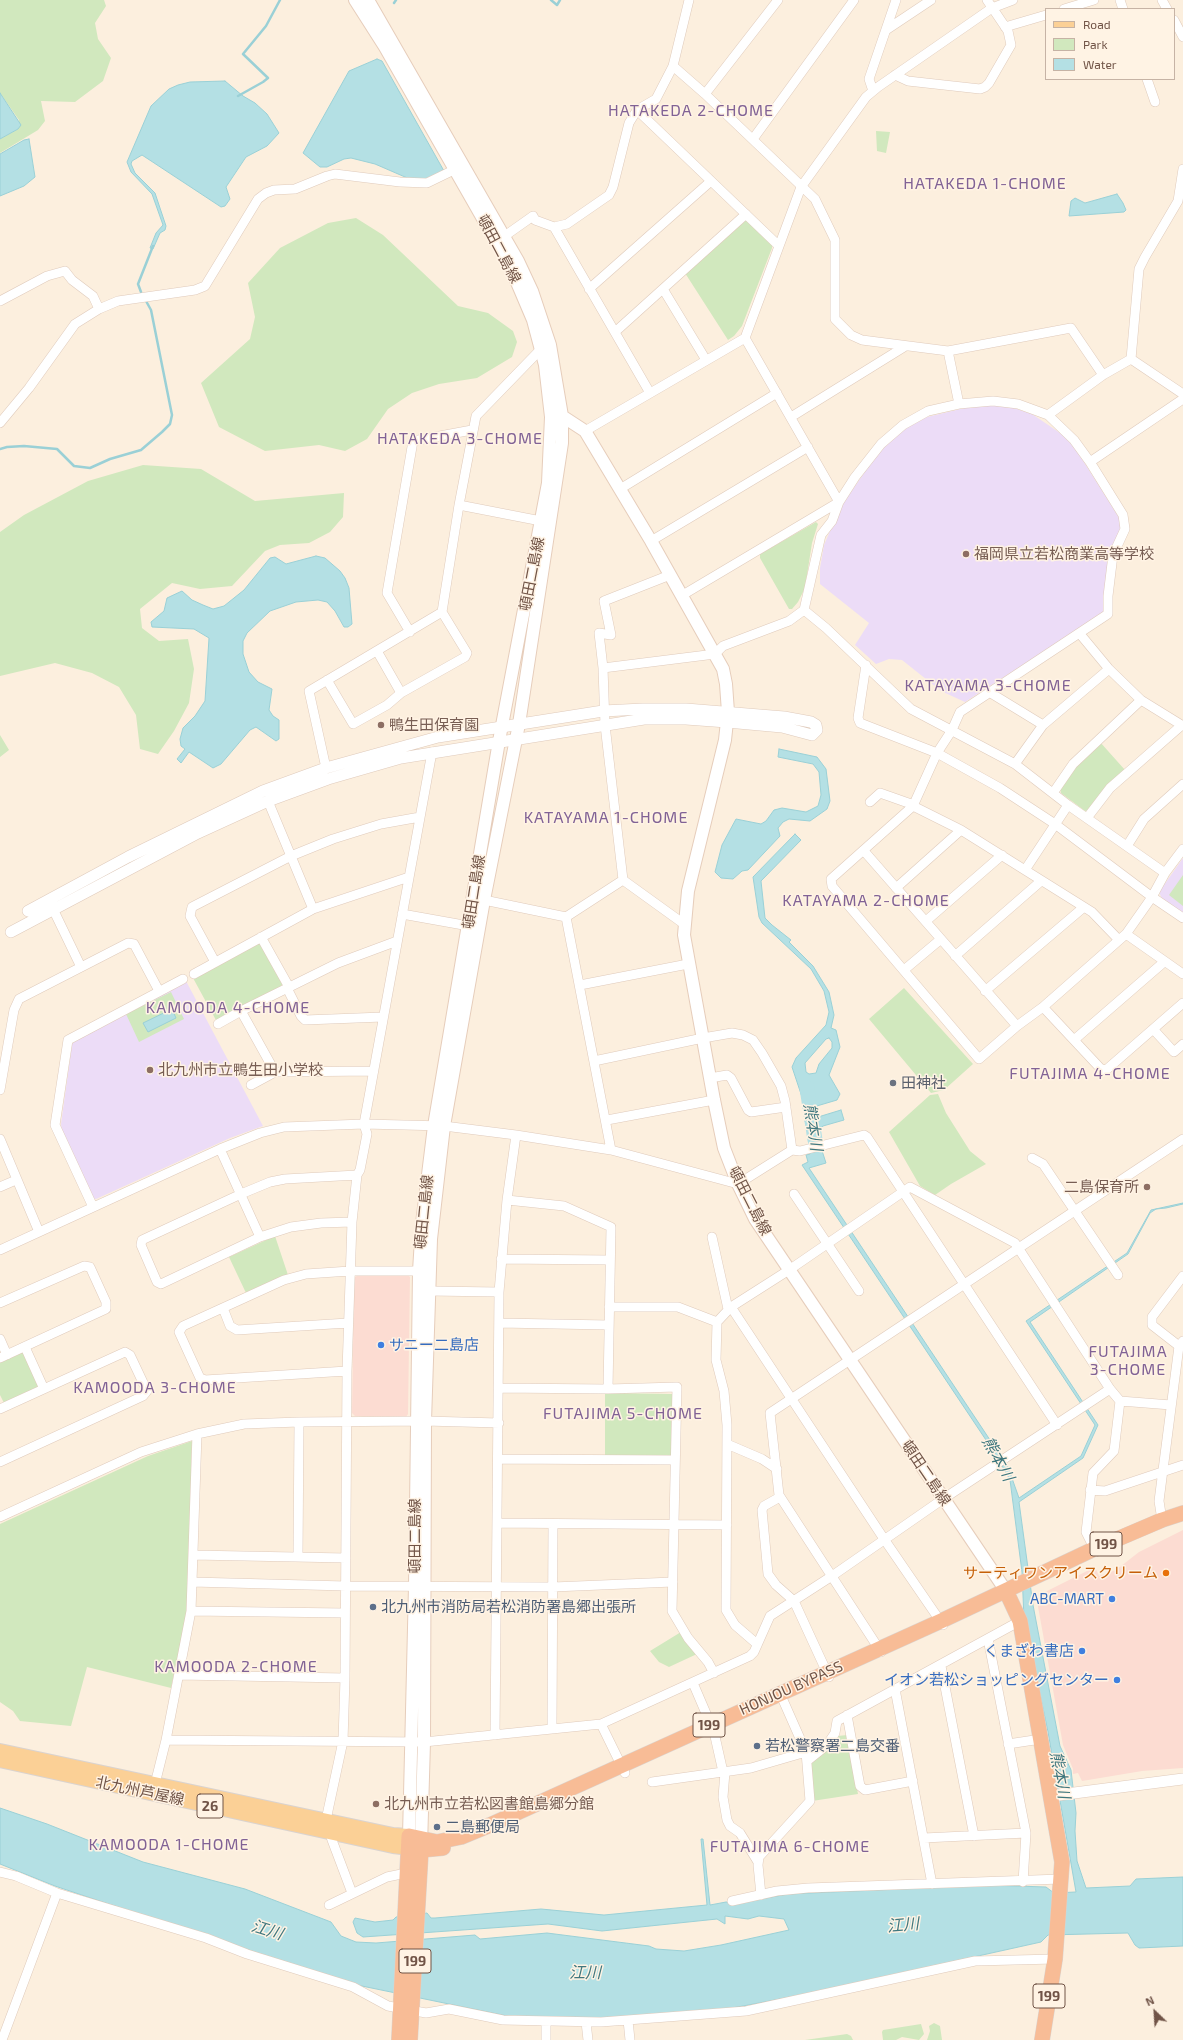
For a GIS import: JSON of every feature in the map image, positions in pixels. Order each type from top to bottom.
[{"type":"highway","name":"199","points":[[1042,2040],[1055,1956],[1062,1862],[1020,1621],[1020,1588],[1162,1520],[1183,1513]]},
{"type":"highway","name":"199","points":[[1095,1552],[1183,1523]]},
{"type":"highway","name":"HONJOU BYPASS","points":[[415,1843],[460,1845],[493,1835],[623,1769],[1020,1588]]},
{"type":"highway","name":"HONJOU BYPASS","points":[[713,1728],[783,1700],[828,1676]]},
{"type":"highway","name":"199","points":[[410,2040],[409,2009],[411,1913],[415,1843]]},
{"type":"highway","name":"199","points":[[399,2040],[409,2009]]},
{"type":"main road","name":"頓田二島線","points":[[355,0],[459,167]]},
{"type":"main road","name":"頓田二島線","points":[[368,0],[500,240],[545,348],[562,416],[562,443],[519,724],[439,1126],[422,1223],[419,1271],[420,1586],[415,1843]]},
{"type":"main road","name":"頓田二島線","points":[[420,1421],[439,1126],[499,741],[548,484],[551,417],[545,365],[545,348]]},
{"type":"main road","name":"頓田二島線","points":[[562,416],[585,431],[651,541],[715,654],[725,676],[727,717],[725,740],[688,891],[684,924],[688,964],[714,1100],[724,1148],[738,1184],[755,1219],[943,1499],[1020,1588]]},
{"type":"main road","name":"北九州芦屋線","points":[[0,1751],[154,1788],[328,1826],[415,1843]]},
{"type":"main road","name":"北九州芦屋線","points":[[0,1761],[154,1788]]},
{"type":"street","points":[[500,240],[533,216],[535,220],[554,227],[567,224],[609,195],[613,187],[629,123],[637,110],[656,99],[673,66],[689,0]]},
{"type":"street","points":[[753,139],[854,0]]},
{"type":"street","points":[[873,92],[869,79],[896,0]]},
{"type":"street","points":[[886,30],[931,0]]},
{"type":"street","points":[[585,431],[745,338],[778,245],[801,187],[854,113],[873,92],[989,4],[1013,0]]},
{"type":"street","points":[[1067,8],[1094,0]]},
{"type":"street","points":[[705,94],[774,1]]},
{"type":"street","points":[[895,75],[908,81],[980,89],[985,87],[989,83],[1011,45],[1005,27],[989,4]]},
{"type":"street","points":[[1005,27],[1045,15]]},
{"type":"street","points":[[1175,23],[1183,37]]},
{"type":"street","points":[[673,66],[705,94],[815,199],[835,240],[835,319],[851,335],[862,340],[904,347],[948,351],[1071,328],[1103,375]]},
{"type":"street","points":[[1147,80],[1155,102]]},
{"type":"street","points":[[637,110],[778,245]]},
{"type":"street","points":[[0,423],[29,388],[75,324],[99,309],[118,301],[195,290],[205,286],[258,199],[266,193],[274,190],[295,189],[335,174],[400,182],[428,183],[459,167]]},
{"type":"street","points":[[1131,359],[1139,270],[1144,256],[1178,201],[1183,169]]},
{"type":"street","points":[[589,289],[711,181]]},
{"type":"street","points":[[614,332],[746,214]]},
{"type":"street","points":[[554,227],[650,393]]},
{"type":"street","points":[[0,301],[47,276],[66,271],[72,280],[93,296],[99,309]]},
{"type":"street","points":[[663,289],[706,360]]},
{"type":"street","points":[[745,338],[839,502]]},
{"type":"street","points":[[791,417],[904,347]]},
{"type":"street","points":[[327,680],[353,724],[387,705],[401,693],[465,657],[467,653],[442,612],[472,430],[476,416],[545,348]]},
{"type":"street","points":[[948,351],[959,404]]},
{"type":"street","points":[[1048,414],[1103,375],[1131,359]]},
{"type":"street","points":[[1131,359],[1183,394]]},
{"type":"street","points":[[620,489],[777,393]]},
{"type":"street","points":[[1090,462],[1183,399]]},
{"type":"street","points":[[603,668],[715,654],[723,646],[789,621],[804,610],[821,535],[832,521],[839,502],[881,444],[903,425],[928,411],[959,404],[993,401],[1018,404],[1048,414],[1074,440],[1090,462],[1123,515],[1125,529],[1113,555],[1108,596],[1108,614],[1080,634],[960,712],[952,730],[936,753],[914,805],[832,879],[832,886],[979,1059],[1017,1026],[1043,1007],[1122,937],[1152,897],[1165,873],[1183,849]]},
{"type":"street","points":[[410,632],[387,593],[413,442],[472,430]]},
{"type":"street","points":[[651,541],[808,447]]},
{"type":"street","points":[[681,596],[839,502]]},
{"type":"street","points":[[459,505],[542,521]]},
{"type":"street","points":[[670,575],[604,601],[611,635],[599,634],[603,668],[603,711],[623,880],[684,924]]},
{"type":"street","points":[[804,610],[866,665],[911,709],[1016,764],[1068,805],[1165,873]]},
{"type":"street","points":[[326,768],[309,691],[442,612]]},
{"type":"street","points":[[1080,634],[1109,669],[1141,700],[1183,725],[1110,788],[1087,818]]},
{"type":"street","points":[[377,651],[401,693]]},
{"type":"street","points":[[866,665],[858,718],[860,723],[936,753],[1000,788],[1055,824],[1152,897],[1183,918]]},
{"type":"street","points":[[1016,764],[1043,725],[1109,669]]},
{"type":"street","points":[[989,692],[1043,725]]},
{"type":"street","points":[[1053,793],[1073,764],[1141,700]]},
{"type":"street","points":[[11,932],[198,834],[268,801],[328,778],[401,758],[515,738],[644,719],[727,717],[784,717],[810,722],[816,725],[817,730],[812,735],[782,727],[727,717],[686,709],[603,711],[503,726],[438,738],[326,768],[255,794],[128,857],[28,910]]},
{"type":"street","points":[[352,1893],[328,1826],[343,1741],[346,1586],[347,1371],[352,1222],[357,1175],[360,1170],[367,1134],[364,1124],[432,752]]},
{"type":"street","points":[[1127,846],[1144,819],[1183,784]]},
{"type":"street","points":[[870,802],[880,793],[914,805],[961,830],[1092,912],[1122,937],[1183,974]]},
{"type":"street","points":[[268,801],[313,909]]},
{"type":"street","points":[[1025,870],[1068,805]]},
{"type":"street","points":[[215,962],[190,916],[192,907],[291,856],[333,839],[381,824],[420,817]]},
{"type":"street","points":[[896,888],[961,830]]},
{"type":"street","points":[[864,851],[1017,1026]]},
{"type":"street","points":[[926,921],[1002,855]]},
{"type":"street","points":[[194,974],[313,909],[409,876]]},
{"type":"street","points":[[484,900],[566,917],[623,880]]},
{"type":"street","points":[[955,956],[1041,881]]},
{"type":"street","points":[[986,991],[1084,907]]},
{"type":"street","points":[[54,909],[81,967]]},
{"type":"street","points":[[402,914],[469,926]]},
{"type":"street","points":[[566,917],[607,1120],[611,1150]]},
{"type":"street","points":[[261,937],[301,1016],[305,1020],[383,1017]]},
{"type":"street","points":[[904,970],[941,939]]},
{"type":"street","points":[[218,1024],[338,963],[397,941]]},
{"type":"street","points":[[0,1090],[14,1010],[19,999],[128,943],[134,944],[159,991]]},
{"type":"street","points":[[1074,1040],[1164,962]]},
{"type":"street","points":[[580,985],[688,964]]},
{"type":"street","points":[[93,1207],[55,1125],[68,1040],[183,979]]},
{"type":"street","points":[[1043,1007],[1101,1069],[1106,1070],[1183,1003]]},
{"type":"street","points":[[241,1011],[274,1072]]},
{"type":"street","points":[[1154,1029],[1174,1052],[1183,1044]]},
{"type":"street","points":[[594,1061],[703,1038],[732,1033],[743,1035],[753,1040],[781,1086],[786,1107],[792,1150]]},
{"type":"street","points":[[251,1085],[274,1072],[374,1071]]},
{"type":"street","points":[[710,1078],[727,1075],[731,1078],[748,1110],[751,1112],[786,1107]]},
{"type":"street","points":[[607,1120],[714,1100]]},
{"type":"street","points":[[0,1250],[220,1149],[260,1132],[284,1127],[364,1124],[439,1126],[516,1135],[611,1150],[738,1184],[792,1150],[800,1151],[864,1135],[867,1137],[1057,1425]]},
{"type":"street","points":[[495,1735],[499,1292],[506,1200],[516,1135]]},
{"type":"street","points":[[0,1139],[39,1232]]},
{"type":"street","points":[[881,1652],[780,1497],[770,1413],[963,1283],[1183,1139]]},
{"type":"street","points":[[220,1149],[260,1237]]},
{"type":"street","points":[[1032,1158],[1043,1164],[1118,1274]]},
{"type":"street","points":[[352,1222],[321,1223],[290,1227],[260,1237],[162,1284],[157,1282],[141,1245],[142,1240],[270,1182],[285,1179],[357,1175]]},
{"type":"street","points":[[0,1187],[16,1180]]},
{"type":"street","points":[[758,1644],[735,1625],[726,1610],[727,1444],[724,1391],[716,1360],[717,1322],[730,1308],[790,1270],[910,1187],[1015,1242],[1110,1389],[1120,1401],[1171,1405]]},
{"type":"street","points":[[794,1194],[859,1291]]},
{"type":"street","points":[[506,1200],[564,1206],[611,1227],[608,1389]]},
{"type":"street","points":[[712,1237],[730,1308],[884,1539],[943,1624]]},
{"type":"street","points":[[501,1259],[610,1260]]},
{"type":"street","points":[[0,1303],[84,1266],[90,1267],[106,1302],[106,1309],[4,1356],[0,1339]]},
{"type":"street","points":[[347,1371],[205,1380],[200,1378],[179,1332],[183,1326],[222,1308],[288,1279],[306,1274],[350,1271],[419,1271]]},
{"type":"street","points":[[1162,1520],[1158,1501],[1181,1343],[1152,1325],[1152,1317],[1183,1276]]},
{"type":"street","points":[[429,1291],[499,1292]]},
{"type":"street","points":[[609,1307],[678,1307],[717,1322]]},
{"type":"street","points":[[222,1308],[230,1326],[237,1330],[348,1323]]},
{"type":"street","points":[[499,1323],[609,1325]]},
{"type":"street","points":[[25,1346],[44,1389]]},
{"type":"street","points":[[0,1462],[143,1396],[147,1390],[130,1355],[125,1352],[44,1389],[1,1406]]},
{"type":"street","points":[[498,1388],[608,1389],[677,1387],[672,1611],[688,1638],[708,1662],[714,1673]]},
{"type":"street","points":[[166,1740],[418,1742],[601,1724],[750,1656],[758,1644],[770,1616],[832,1576],[943,1499],[1110,1389]]},
{"type":"street","points":[[1095,1552],[1086,1532],[1090,1490],[1093,1473],[1114,1451],[1120,1401]]},
{"type":"street","points":[[0,1517],[141,1452],[197,1434],[244,1424],[347,1421],[499,1423]]},
{"type":"street","points":[[298,1557],[299,1422]]},
{"type":"street","points":[[154,1788],[166,1740],[191,1611],[197,1434]]},
{"type":"street","points":[[727,1444],[762,1459],[776,1469]]},
{"type":"street","points":[[498,1459],[675,1460]]},
{"type":"street","points":[[1090,1490],[1105,1491],[1183,1464]]},
{"type":"street","points":[[780,1497],[764,1506],[762,1510],[768,1574],[776,1585],[794,1601],[828,1676]]},
{"type":"street","points":[[498,1523],[727,1525]]},
{"type":"street","points":[[552,1728],[554,1524]]},
{"type":"street","points":[[193,1554],[346,1558]]},
{"type":"street","points":[[192,1582],[346,1586],[497,1587],[553,1587],[673,1582]]},
{"type":"street","points":[[191,1611],[345,1613]]},
{"type":"street","points":[[652,1782],[751,1768],[807,1757],[826,1745],[834,1733],[837,1720],[940,1666],[1020,1621]]},
{"type":"street","points":[[988,1639],[1026,1833],[1023,1882]]},
{"type":"street","points":[[940,1666],[974,1836]]},
{"type":"street","points":[[179,1675],[345,1678]]},
{"type":"street","points":[[693,1683],[713,1728],[724,1772],[724,1796],[727,1820],[730,1826],[740,1833],[758,1862]]},
{"type":"street","points":[[895,1689],[932,1884]]},
{"type":"street","points":[[761,1895],[758,1862],[759,1857],[810,1801],[808,1790],[807,1757],[783,1700]]},
{"type":"street","points":[[847,1715],[860,1786],[865,1790],[913,1781]]},
{"type":"street","points":[[601,1724],[623,1769]]},
{"type":"street","points":[[1008,1744],[1041,1739]]},
{"type":"street","points":[[1051,1796],[1183,1779]]},
{"type":"street","points":[[924,1838],[1026,1833]]},
{"type":"street","points":[[0,1872],[16,1876],[58,1893],[206,1938],[247,1954],[353,1987],[381,2003],[426,2013],[449,2009],[503,2020],[586,2022],[746,2011],[975,1961],[1055,1956]]},
{"type":"street","points":[[329,1905],[387,1877],[413,1872]]},
{"type":"street","points":[[732,1900],[808,1888],[1060,1882]]},
{"type":"street","points":[[2,2040],[58,1893]]},
{"type":"street","points":[[628,2020],[630,2040]]},
{"type":"street","points":[[546,2022],[546,2040]]},
{"type":"street","points":[[586,2022],[588,2040]]},
{"type":"shaded area","name":"福岡県立若松商業高等学校","points":[[977,405],[1014,408],[1032,414],[1063,435],[1075,448],[1122,522],[1103,612],[1033,661],[1018,668],[965,702],[941,691],[902,660],[889,659],[876,664],[855,645],[869,623],[820,584],[820,568],[824,545],[840,508],[875,457],[891,440],[906,428],[927,417]]},
{"type":"shaded area","points":[[1183,858],[1183,913],[1162,899],[1159,892]]},
{"type":"shaded area","name":"北九州市立鴨生田小学校","points":[[186,981],[263,1126],[230,1138],[96,1199],[92,1198],[62,1133],[61,1124],[72,1044]]},
{"type":"shaded area","name":"サニー二島店","points":[[407,1274],[410,1277],[408,1414],[406,1417],[355,1416],[352,1413],[354,1278],[358,1275]]},
{"type":"shaded area","name":"イオン若松ショッピングセンター","points":[[1183,1530],[1183,1768],[1142,1771],[1082,1781],[1078,1773],[1073,1774],[1073,1769],[1063,1745],[1037,1601],[1043,1593],[1095,1567],[1099,1576],[1116,1570],[1139,1552]]},
{"type":"green space","points":[[0,0],[104,0],[106,6],[95,23],[98,39],[111,58],[103,81],[75,102],[41,101],[45,121],[38,130],[0,153],[0,139],[18,129],[19,120],[0,93]]},
{"type":"green space","points":[[876,131],[890,132],[886,153],[877,151]]},
{"type":"green space","points":[[356,218],[383,235],[458,306],[488,313],[513,331],[517,342],[512,357],[477,378],[439,384],[412,393],[388,409],[367,439],[345,451],[319,445],[265,451],[219,427],[201,383],[250,339],[255,317],[248,283],[280,248],[328,223]]},
{"type":"green space","points":[[742,221],[747,221],[772,245],[772,248],[742,326],[734,336],[728,340],[685,273]]},
{"type":"green space","points":[[143,465],[201,469],[255,501],[344,493],[343,517],[330,532],[309,543],[280,545],[265,551],[232,586],[200,589],[172,583],[140,609],[142,628],[159,641],[188,639],[194,669],[189,703],[174,731],[158,754],[140,749],[136,715],[119,687],[92,673],[55,663],[0,676],[0,532],[24,515],[88,481]]},
{"type":"green space","points":[[816,522],[818,524],[812,543],[805,588],[798,602],[792,609],[789,609],[760,558],[760,554]]},
{"type":"green space","points":[[0,735],[9,750],[0,757]]},
{"type":"green space","points":[[1100,742],[1125,770],[1089,810],[1085,811],[1061,793],[1060,787],[1077,764]]},
{"type":"green space","points":[[1183,875],[1183,906],[1169,895]]},
{"type":"green space","points":[[257,943],[261,944],[283,983],[281,987],[217,1022],[193,978]]},
{"type":"green space","points":[[904,988],[973,1064],[944,1090],[931,1093],[869,1019]]},
{"type":"green space","points":[[171,992],[184,1019],[139,1042],[126,1014]]},
{"type":"green space","points":[[938,1094],[946,1113],[970,1151],[986,1164],[935,1195],[920,1186],[889,1132],[930,1095]]},
{"type":"green space","points":[[275,1236],[288,1275],[246,1293],[229,1257]]},
{"type":"green space","points":[[23,1350],[40,1387],[4,1403],[0,1395],[0,1361]]},
{"type":"green space","points":[[605,1393],[673,1394],[672,1457],[605,1456]]},
{"type":"green space","points":[[192,1441],[188,1611],[171,1688],[87,1667],[71,1726],[20,1721],[13,1711],[0,1702],[0,1524],[148,1456]]},
{"type":"green space","points":[[681,1632],[697,1654],[669,1667],[659,1662],[650,1651]]},
{"type":"green space","points":[[847,1735],[858,1794],[812,1801],[809,1765],[828,1749],[838,1736]]},
{"type":"green space","points":[[934,2023],[940,2026],[942,2040],[927,2040],[930,2031],[929,2026]]},
{"type":"green space","points":[[921,2024],[924,2034],[919,2040],[902,2037],[896,2040],[883,2040],[883,2030]]},
{"type":"green space","points":[[847,2034],[851,2036],[853,2040],[805,2040]]},
{"type":"water","points":[[377,59],[382,61],[444,171],[426,181],[412,180],[375,164],[351,158],[344,159],[327,167],[320,167],[303,153],[349,71]]},
{"type":"water","points":[[225,81],[243,96],[255,103],[267,114],[279,133],[267,146],[246,157],[226,187],[230,199],[225,206],[221,207],[142,155],[132,161],[131,164],[135,173],[155,193],[166,226],[165,230],[160,233],[153,249],[150,248],[156,233],[163,225],[152,194],[131,172],[127,162],[151,106],[169,89],[178,85],[190,82]]},
{"type":"water","points":[[0,93],[21,125],[18,129],[0,139]]},
{"type":"water","points":[[29,139],[35,177],[24,186],[0,196],[0,154],[24,140]]},
{"type":"water","points":[[1117,194],[1126,210],[1124,212],[1069,216],[1071,201],[1075,198],[1085,203]]},
{"type":"water","points":[[316,556],[325,558],[340,571],[345,578],[349,588],[352,624],[348,627],[344,627],[335,611],[327,602],[318,600],[296,602],[270,611],[247,633],[243,641],[243,654],[249,672],[258,682],[272,689],[269,710],[273,716],[279,720],[279,739],[276,741],[256,727],[250,730],[221,764],[213,768],[189,752],[181,763],[177,759],[185,749],[181,746],[180,739],[183,728],[195,716],[205,701],[209,638],[194,629],[152,627],[151,622],[164,611],[167,598],[182,591],[192,600],[213,609],[224,606],[244,590],[270,558],[275,557],[286,564]]},
{"type":"water","points":[[779,749],[817,757],[826,769],[830,801],[827,809],[810,821],[789,819],[783,822],[778,828],[780,836],[748,870],[742,871],[733,879],[721,878],[715,872],[722,845],[736,819],[761,824],[766,821],[774,810],[782,808],[806,812],[818,806],[821,795],[819,772],[813,764],[778,757]]},
{"type":"water","points":[[795,834],[801,840],[761,881],[765,918],[791,940],[789,942],[813,966],[829,992],[834,1015],[831,1028],[836,1030],[840,1047],[829,1075],[840,1094],[837,1100],[810,1108],[805,1106],[792,1067],[796,1058],[826,1025],[829,1012],[824,991],[811,969],[762,923],[759,917],[753,877]],"holes":[[[829,1038],[832,1042],[832,1048],[819,1064],[816,1073],[809,1074],[806,1072],[805,1063],[826,1039]]]},
{"type":"water","points":[[172,1009],[176,1018],[148,1032],[143,1023]]},
{"type":"water","name":"江川","points":[[841,1110],[844,1120],[823,1126],[816,1132],[826,1163],[809,1168],[1008,1467],[1019,1498],[1081,1456],[1095,1425],[1026,1321],[1127,1253],[1151,1210],[1183,1203],[1156,1209],[1150,1213],[1128,1254],[1030,1322],[1098,1425],[1083,1458],[1019,1502],[1033,1605],[1060,1746],[1071,1770],[1076,1813],[1075,1831],[1077,1861],[1086,1888],[1130,1886],[1136,1879],[1183,1877],[1183,1946],[1139,1948],[1135,1945],[1128,1933],[1048,1935],[1041,1942],[807,1994],[727,2009],[600,2018],[512,2017],[357,1985],[251,1952],[55,1886],[0,1864],[0,1808],[47,1824],[143,1862],[245,1889],[331,1922],[341,1936],[356,1942],[376,1943],[475,1935],[480,1939],[547,1933],[649,1946],[656,1949],[684,1951],[721,1945],[789,1930],[784,1919],[759,1916],[748,1919],[725,1916],[725,1924],[717,1919],[602,1931],[548,1924],[363,1937],[357,1933],[353,1922],[355,1918],[375,1922],[393,1920],[396,1917],[427,1913],[431,1918],[435,1918],[541,1909],[604,1915],[707,1905],[701,1839],[703,1839],[710,1905],[726,1902],[738,1903],[788,1894],[986,1885],[1046,1887],[1054,1893],[1076,1892],[1048,1732],[1024,1619],[1022,1572],[1010,1480],[996,1455],[802,1165],[808,1162],[806,1155],[810,1154],[809,1151],[814,1150],[805,1121]]},
{"type":"waterway","points":[[238,96],[268,78],[243,54],[266,26],[280,0]]},
{"type":"waterway","points":[[551,0],[557,5],[560,0]]},
{"type":"waterway","points":[[141,292],[138,284],[153,246]]},
{"type":"waterway","points":[[0,449],[24,446],[57,449],[74,466],[90,468],[110,459],[141,450],[170,424],[172,415],[151,310],[146,301]]},
{"type":"waterway","name":"熊本川","points":[[807,1088],[815,1140]]},
{"type":"place","name":"福岡県立若松商業高等学校","points":[[966,554]]},
{"type":"place","name":"鴨生田保育園","points":[[381,725]]},
{"type":"place","name":"北九州市立鴨生田小学校","points":[[150,1070]]},
{"type":"place","name":"田神社","points":[[893,1083]]},
{"type":"place","name":"二島保育所","points":[[1147,1187]]},
{"type":"place","name":"サニー二島店","points":[[381,1345]]},
{"type":"place","name":"サーティワンアイスクリーム","points":[[1166,1573]]},
{"type":"place","name":"ABC-MART","points":[[1112,1599]]},
{"type":"place","name":"北九州市消防局若松消防署島郷出張所","points":[[373,1607]]},
{"type":"place","name":"くまざわ書店","points":[[1082,1651]]},
{"type":"place","name":"イオン若松ショッピングセンター","points":[[1117,1680]]},
{"type":"place","name":"若松警察署二島交番","points":[[757,1746]]},
{"type":"place","name":"北九州市立若松図書館島郷分館","points":[[376,1804]]},
{"type":"place","name":"二島郵便局","points":[[437,1827]]},
{"type":"district","name":"HATAKEDA 2-CHOME","points":[[691,111]]},
{"type":"district","name":"HATAKEDA 1-CHOME","points":[[985,184]]},
{"type":"district","name":"HATAKEDA 3-CHOME","points":[[460,439]]},
{"type":"district","name":"KATAYAMA 3-CHOME","points":[[988,686]]},
{"type":"district","name":"KATAYAMA 1-CHOME","points":[[606,818]]},
{"type":"district","name":"KATAYAMA 2-CHOME","points":[[866,901]]},
{"type":"district","name":"KAMOODA 4-CHOME","points":[[228,1008]]},
{"type":"district","name":"FUTAJIMA 4-CHOME","points":[[1090,1074]]},
{"type":"district","name":"FUTAJIMA 3-CHOME","points":[[1128,1361]]},
{"type":"district","name":"KAMOODA 3-CHOME","points":[[155,1388]]},
{"type":"district","name":"FUTAJIMA 5-CHOME","points":[[623,1414]]},
{"type":"district","name":"KAMOODA 2-CHOME","points":[[236,1667]]},
{"type":"district","name":"KAMOODA 1-CHOME","points":[[169,1845]]},
{"type":"district","name":"FUTAJIMA 6-CHOME","points":[[790,1847]]}]
